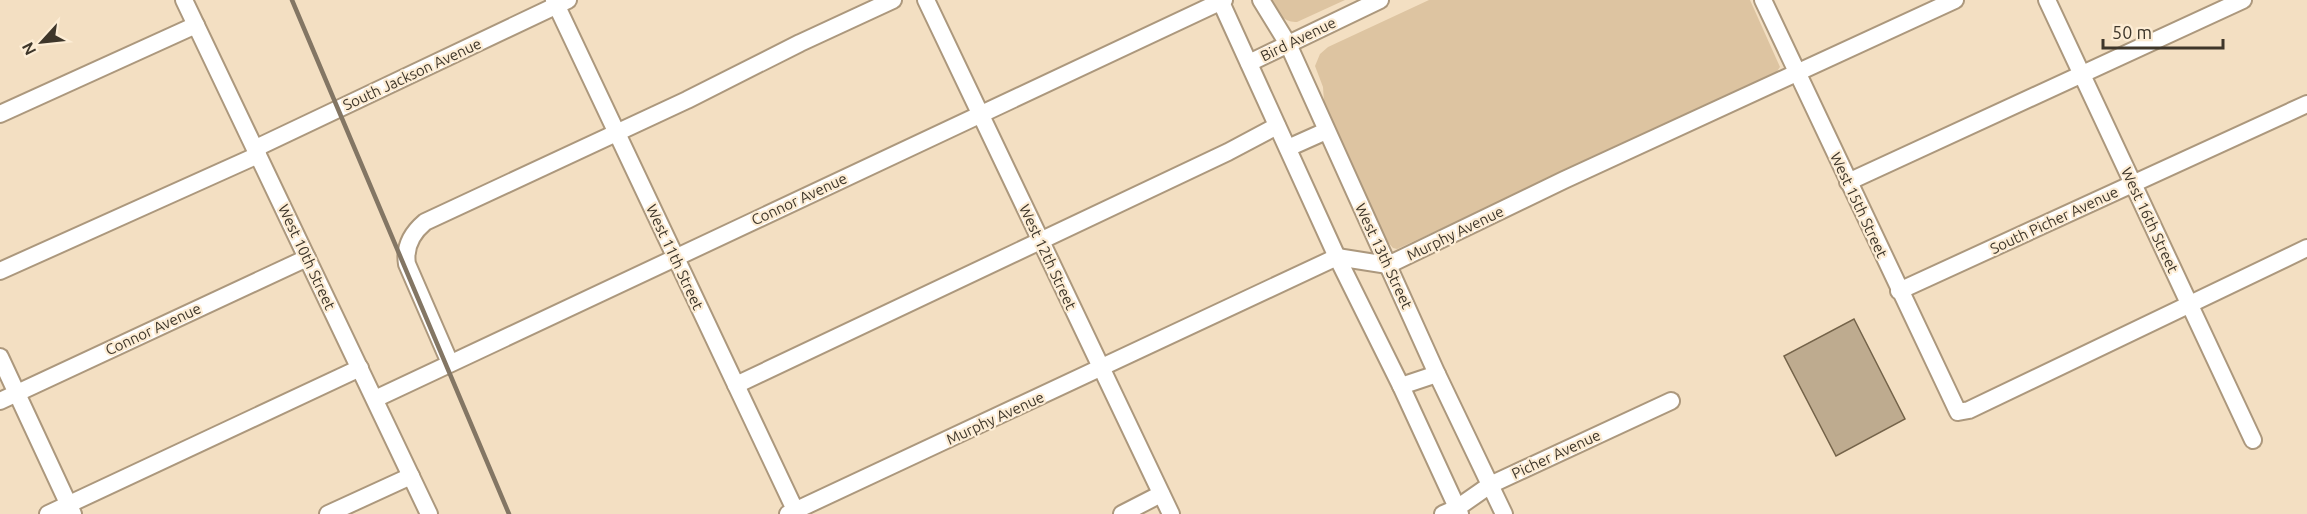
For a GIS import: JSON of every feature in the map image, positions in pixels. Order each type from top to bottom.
[{"type":"street","name":"West 10th Street","points":[[184,0],[429,514]]},
{"type":"street","points":[[450,363],[407,264],[405,253],[417,229],[435,217],[892,0]]},
{"type":"street","name":"West 12th Street","points":[[926,0],[1171,514]]},
{"type":"street","name":"West 13th Street","points":[[1261,0],[1288,44],[1437,374],[1504,514]]},
{"type":"street","name":"Bird Avenue","points":[[1249,63],[1380,0]]},
{"type":"street","name":"West 15th Street","points":[[1763,0],[1955,411],[1969,410],[2189,303]]},
{"type":"street","name":"Murphy Avenue","points":[[793,513],[1337,257],[1388,265],[1564,180],[1955,0]]},
{"type":"street","name":"West 16th Street","points":[[2047,0],[2253,440]]},
{"type":"street","points":[[1848,182],[2243,0]]},
{"type":"street","points":[[1222,1],[1337,257],[1401,386],[1454,512]]},
{"type":"street","name":"Connor Avenue","points":[[375,399],[1222,1]]},
{"type":"street","name":"West 11th Street","points":[[560,2],[616,133],[736,385],[793,513]]},
{"type":"street","name":"South Jackson Avenue","points":[[0,271],[257,151],[560,2]]},
{"type":"street","points":[[0,114],[196,25]]},
{"type":"street","name":"South Picher Avenue","points":[[1899,291],[2307,104]]},
{"type":"street","points":[[736,385],[1228,152],[1277,126]]},
{"type":"street","points":[[1288,148],[1326,131]]},
{"type":"street","points":[[2189,303],[2307,248]]},
{"type":"street","name":"Connor Avenue","points":[[0,401],[307,258]]},
{"type":"street","points":[[0,357],[71,509]]},
{"type":"street","points":[[48,514],[71,509],[360,368]]},
{"type":"street","points":[[1401,386],[1437,374]]},
{"type":"street","name":"Picher Avenue","points":[[1454,512],[1490,484],[1671,401]]},
{"type":"street","points":[[328,514],[411,476]]},
{"type":"street","points":[[1122,514],[1161,494]]},
{"type":"shaded area","points":[[1269,0],[1345,0],[1297,22],[1292,22],[1277,12]]},
{"type":"shaded area","points":[[1429,0],[1750,0],[1780,67],[1773,77],[1397,249],[1386,240],[1325,116],[1323,87],[1315,66],[1320,54],[1328,47]]},
{"type":"building","points":[[1854,319],[1905,419],[1836,456],[1784,356]]},
{"type":"railway","points":[[292,0],[509,514]]}]
